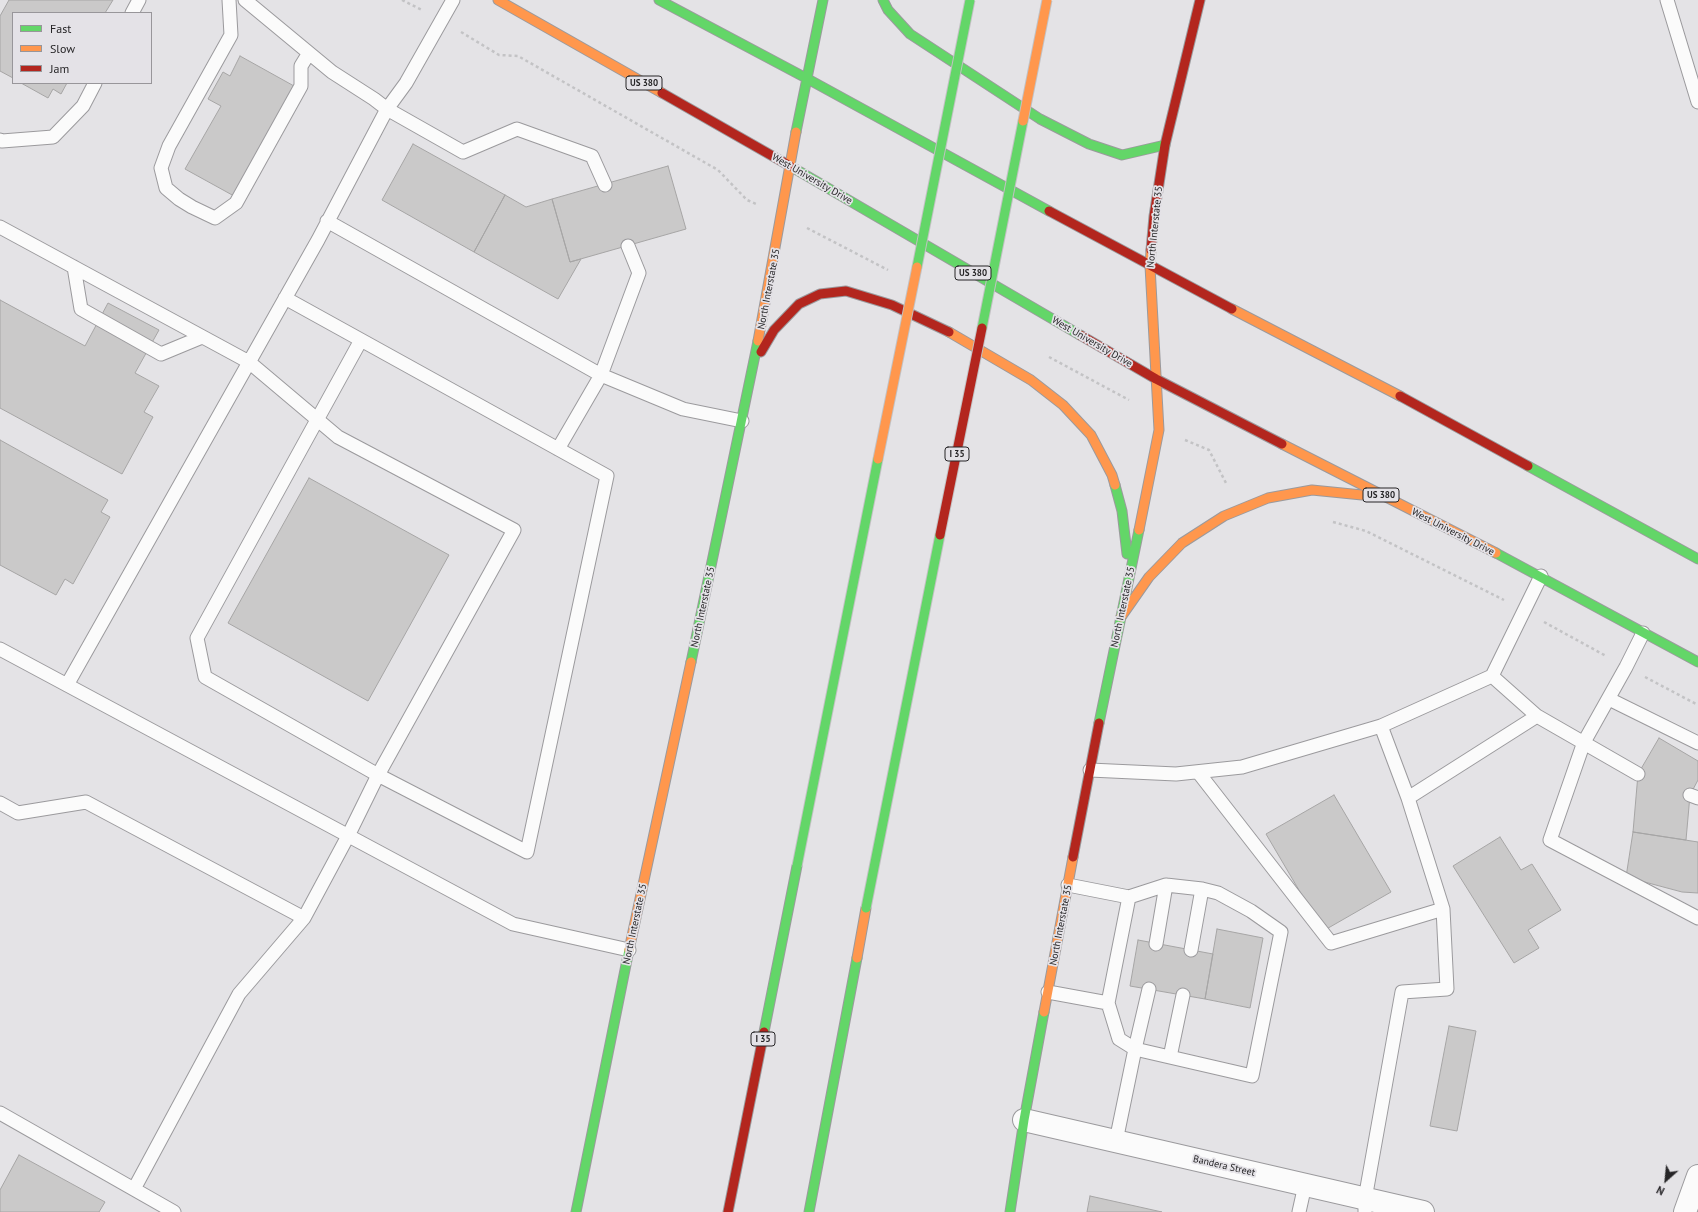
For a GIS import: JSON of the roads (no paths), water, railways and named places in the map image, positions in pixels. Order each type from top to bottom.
[{"type":"main road","name":"West University Drive","points":[[498,0],[790,166],[1156,379],[1541,576],[1698,662]]},
{"type":"main road","points":[[659,0],[806,78],[1150,266],[1406,399],[1698,559]]},
{"type":"main road","name":"North Interstate 35","points":[[576,1212],[629,950],[755,360],[806,78],[823,0]]},
{"type":"main road","points":[[883,0],[888,10],[910,34],[1040,119],[1082,141],[1122,155],[1166,145]]},
{"type":"main road","name":"I 35","points":[[728,1212],[970,0]]},
{"type":"main road","name":"I 35","points":[[810,1212],[866,908],[1047,0]]},
{"type":"main road","name":"North Interstate 35","points":[[1010,1212],[1024,1120],[1104,694],[1127,592],[1159,430],[1150,266],[1154,216],[1166,145],[1200,0]]},
{"type":"main road","points":[[755,360],[774,330],[798,304],[820,294],[846,291],[892,305],[948,332],[992,356],[1031,380],[1063,405],[1090,434],[1112,475],[1122,511],[1127,553],[1127,592]]},
{"type":"main road","points":[[1121,617],[1149,577],[1182,543],[1224,516],[1268,498],[1312,490],[1384,497]]},
{"type":"street","name":"Bandera Street","points":[[1024,1120],[1305,1185],[1365,1205],[1423,1212]]},
{"type":"street","points":[[1685,1212],[1698,1176]]},
{"type":"lane","points":[[133,12],[139,0]]},
{"type":"lane","points":[[229,0],[231,35],[169,146],[161,168],[166,188],[179,199],[215,218],[236,202],[302,86],[301,66],[309,53]]},
{"type":"lane","points":[[245,0],[332,72],[387,109],[463,152],[517,129],[592,156],[605,185]]},
{"type":"lane","points":[[67,684],[285,298],[387,109],[406,83],[453,0]]},
{"type":"lane","points":[[1667,0],[1698,102]]},
{"type":"lane","points":[[0,140],[53,137],[83,106],[94,84]]},
{"type":"lane","points":[[327,221],[601,375],[683,409],[742,421]]},
{"type":"lane","points":[[0,228],[249,362],[338,437],[514,530],[378,776],[304,918],[239,994],[134,1189]]},
{"type":"lane","points":[[558,449],[601,375],[639,273],[628,246]]},
{"type":"lane","points":[[74,267],[81,309],[161,354],[202,337]]},
{"type":"lane","points":[[285,298],[361,340],[558,449],[607,476],[527,852],[378,776],[205,677],[197,638],[361,340]]},
{"type":"lane","points":[[1090,770],[1176,774],[1242,767],[1381,726],[1492,676],[1541,576]]},
{"type":"lane","points":[[1643,633],[1609,699],[1584,742],[1550,840],[1698,918]]},
{"type":"lane","points":[[0,650],[67,684],[513,924],[629,950]]},
{"type":"lane","points":[[1492,676],[1537,716],[1638,774]]},
{"type":"lane","points":[[1609,699],[1698,743]]},
{"type":"lane","points":[[1408,798],[1537,716]]},
{"type":"lane","points":[[1365,1205],[1402,992],[1448,989],[1443,909],[1408,798],[1381,726]]},
{"type":"lane","points":[[1198,772],[1331,943],[1443,909]]},
{"type":"lane","points":[[0,803],[18,813],[86,802],[304,918]]},
{"type":"lane","points":[[1068,885],[1129,897],[1166,885],[1202,889],[1218,893],[1251,911],[1281,932],[1252,1076],[1136,1049],[1119,1039],[1108,1003],[1129,897]]},
{"type":"lane","points":[[1156,944],[1166,885]]},
{"type":"lane","points":[[1191,950],[1202,889]]},
{"type":"lane","points":[[1116,1141],[1149,989]]},
{"type":"lane","points":[[1048,992],[1108,1003]]},
{"type":"lane","points":[[1170,1056],[1183,995]]},
{"type":"lane","points":[[0,1113],[174,1212]]},
{"type":"lane","points":[[1299,1212],[1305,1185]]}]
